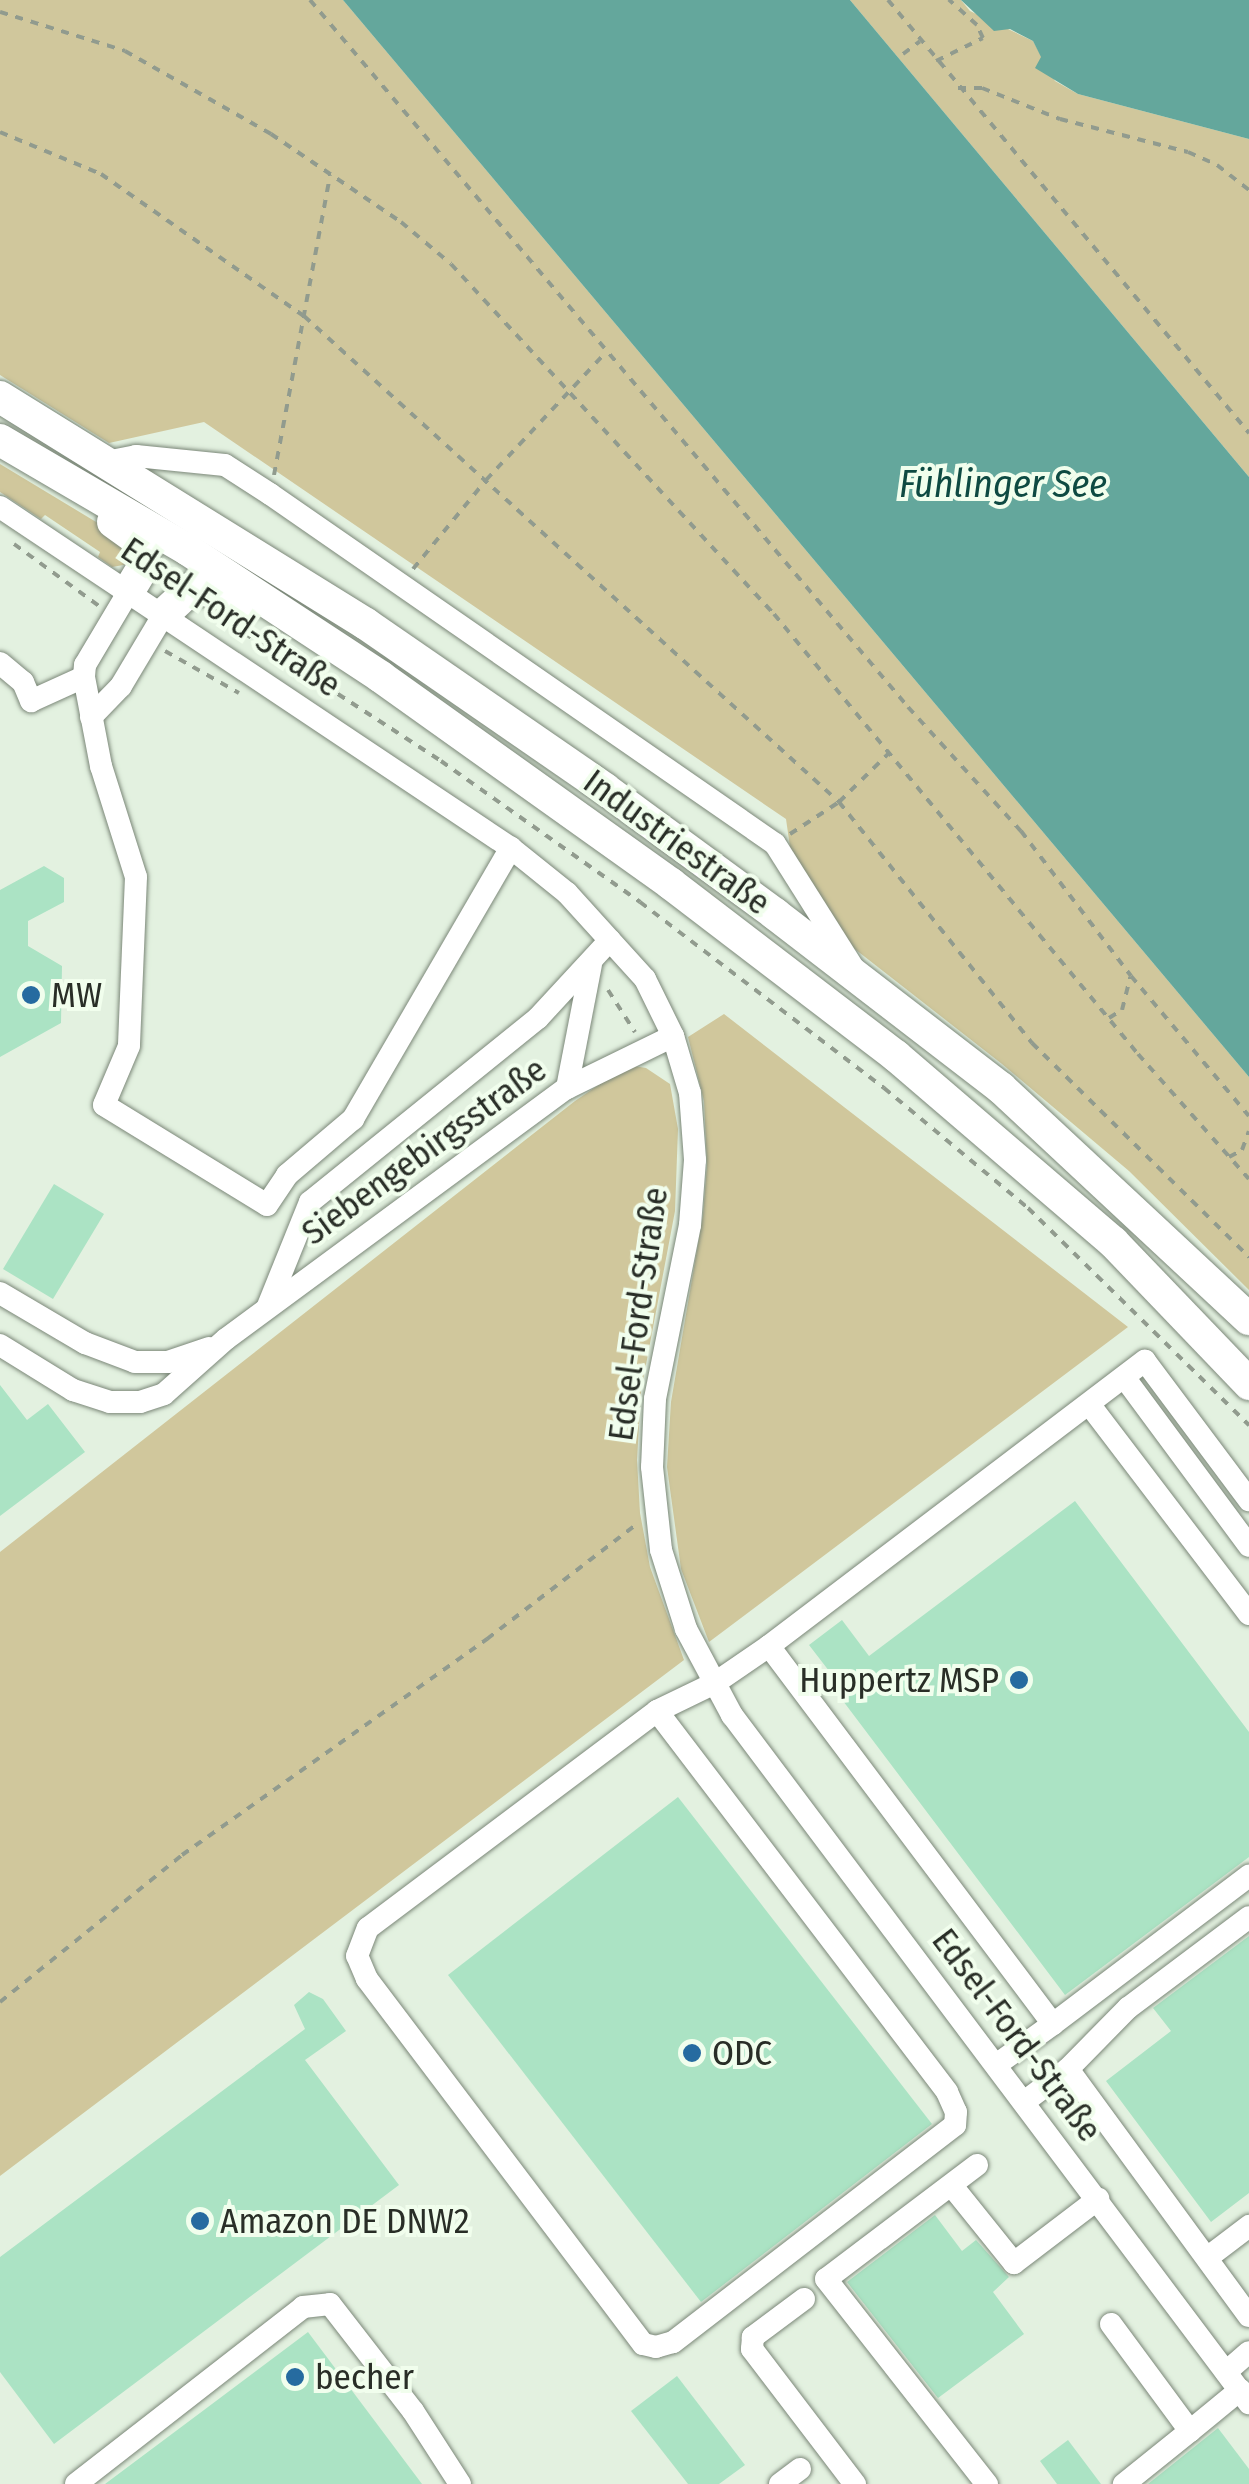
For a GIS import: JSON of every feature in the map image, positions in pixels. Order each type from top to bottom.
[{"type":"highway","name":"Industriestraße","points":[[0,397],[366,624],[605,789],[860,977],[1001,1088],[1249,1319]]},
{"type":"highway","name":"Industriestraße","points":[[7,444],[188,550],[382,677],[671,884],[896,1056],[1113,1242],[1249,1384]]},
{"type":"highway","points":[[7,444],[135,538],[144,553],[142,568],[129,591]]},
{"type":"highway","points":[[164,614],[192,588],[221,593],[382,677]]},
{"type":"street","points":[[106,462],[136,456],[225,465],[270,494],[776,844],[860,977]]},
{"type":"street","name":"Edsel-Ford-Straße","points":[[0,506],[512,848],[567,894],[645,979],[673,1036],[690,1093],[695,1160],[690,1225],[656,1399],[652,1466],[661,1550],[686,1628],[732,1715],[1238,2388]]},
{"type":"street","points":[[129,591],[85,665],[84,677],[91,717],[136,877],[129,1046],[104,1106],[268,1204],[287,1176],[352,1119],[512,848]]},
{"type":"street","points":[[91,717],[121,686],[164,614]]},
{"type":"street","points":[[0,664],[23,682],[31,701],[84,677]]},
{"type":"street","points":[[266,1309],[310,1202],[538,1018],[610,940]]},
{"type":"street","points":[[568,1088],[592,963]]},
{"type":"street","name":"Siebengebirgsstraße","points":[[226,1339],[568,1088],[673,1036]]},
{"type":"street","points":[[0,1294],[85,1343],[135,1362],[168,1362],[226,1339]]},
{"type":"street","points":[[0,1344],[73,1390],[110,1402],[140,1402],[164,1394],[226,1339]]},
{"type":"street","points":[[657,1712],[948,2092],[956,2112],[955,2125],[674,2342],[656,2348],[643,2344],[368,1979],[357,1956],[368,1928],[657,1712],[715,1683],[768,1646],[1145,1361],[1249,1500]]},
{"type":"street","points":[[1124,1377],[1249,1546]]},
{"type":"street","points":[[1089,1404],[1249,1614]]},
{"type":"street","points":[[768,1646],[1052,2024]]},
{"type":"street","points":[[996,2065],[1249,1876]]},
{"type":"street","points":[[1024,2102],[1068,2069],[1128,2008],[1249,1916]]},
{"type":"street","points":[[1068,2069],[1249,2316]]},
{"type":"street","points":[[977,2165],[826,2279],[987,2484]]},
{"type":"street","points":[[952,2186],[1014,2263],[1098,2199]]},
{"type":"street","points":[[1207,2258],[1249,2226]]},
{"type":"street","points":[[804,2299],[754,2338],[752,2349],[855,2484]]},
{"type":"street","points":[[76,2484],[303,2307],[330,2304],[402,2397],[460,2484]]},
{"type":"street","points":[[1111,2324],[1190,2431]]},
{"type":"street","points":[[1124,2484],[1238,2388],[1249,2352]]},
{"type":"street","points":[[780,2484],[800,2469]]},
{"type":"path","points":[[310,0],[908,706],[1020,830],[1130,976],[1249,1116]]},
{"type":"path","points":[[888,0],[1249,433]]},
{"type":"path","points":[[936,60],[984,38],[978,25],[949,0]]},
{"type":"path","points":[[0,12],[126,51],[270,134],[402,222],[451,264],[774,614],[1109,1018],[1249,1179]]},
{"type":"path","points":[[904,54],[920,41]]},
{"type":"path","points":[[958,88],[982,88],[1060,119],[1188,152],[1216,165],[1249,190]]},
{"type":"path","points":[[0,132],[101,174],[304,316],[838,802],[1032,1042],[1249,1257]]},
{"type":"path","points":[[270,494],[330,174]]},
{"type":"path","points":[[402,585],[486,480],[607,351]]},
{"type":"path","points":[[231,624],[440,760],[594,869],[884,1088],[1028,1208],[1249,1425]]},
{"type":"path","points":[[776,844],[838,802],[891,752]]},
{"type":"path","points":[[1109,1018],[1122,1010],[1130,976]]},
{"type":"path","points":[[1229,1157],[1242,1150],[1249,1132]]},
{"type":"path","points":[[0,2002],[182,1855],[487,1638],[644,1518]]},
{"type":"shaded area","points":[[0,0],[343,0],[1249,1077],[1249,1290],[1129,1171],[1002,1064],[851,946],[790,847],[786,819],[204,422],[109,443],[0,375]]},
{"type":"shaded area","points":[[850,0],[961,0],[970,11],[1033,41],[1055,81],[1078,94],[1249,139],[1249,477]]},
{"type":"shaded area","points":[[0,464],[128,542],[129,564],[112,567],[98,557],[100,552],[45,515],[41,519],[0,492]]},
{"type":"shaded area","points":[[724,1014],[1128,1327],[709,1642],[681,1569],[667,1467],[671,1402],[703,1215],[707,1165],[704,1101],[688,1037]]},
{"type":"shaded area","points":[[628,1065],[646,1068],[670,1084],[678,1129],[675,1211],[641,1391],[637,1460],[640,1513],[650,1567],[684,1660],[0,2176],[0,1552],[575,1101]]},
{"type":"water","name":"Fühlinger See","points":[[343,0],[850,0],[1249,477],[1249,1077]]},
{"type":"water","points":[[961,0],[1249,0],[1249,139],[1078,94],[1035,68],[1041,57],[1033,41],[1010,29],[994,31]]},
{"type":"building","name":"MW","points":[[44,866],[64,878],[64,902],[28,921],[28,946],[62,966],[61,1023],[0,1057],[0,890]]},
{"type":"building","points":[[54,1184],[104,1214],[53,1299],[3,1269]]},
{"type":"building","points":[[0,1385],[27,1420],[48,1404],[85,1452],[0,1516]]},
{"type":"building","points":[[1075,1501],[1249,1732],[1249,1857],[1065,1995],[831,1685],[836,1680],[809,1645],[842,1620],[869,1656]]},
{"type":"building","name":"ODC","points":[[678,1797],[932,2124],[701,2302],[448,1975]]},
{"type":"building","points":[[1249,1936],[1249,2193],[1211,2222],[1106,2081],[1171,2031],[1153,2008]]},
{"type":"building","name":"Amazon DE DNW2","points":[[309,1992],[323,1999],[346,2031],[305,2060],[399,2185],[54,2444],[0,2372],[0,2257],[305,2029],[294,2005]]},
{"type":"building","points":[[935,2215],[962,2251],[976,2240],[1009,2277],[993,2292],[1024,2334],[938,2398],[847,2282]]},
{"type":"building","name":"becher","points":[[308,2332],[422,2484],[105,2484],[200,2413]]},
{"type":"building","points":[[677,2376],[745,2465],[719,2484],[688,2484],[631,2411]]},
{"type":"building","points":[[1218,2428],[1249,2469],[1249,2484],[1148,2484]]},
{"type":"building","points":[[1068,2440],[1101,2484],[1057,2484],[1040,2461]]},
{"type":"place","name":"MW","points":[[31,995]]},
{"type":"place","name":"Huppertz MSP","points":[[1019,1680]]},
{"type":"place","name":"ODC","points":[[692,2053]]},
{"type":"place","name":"Amazon DE DNW2","points":[[200,2221]]},
{"type":"place","name":"becher","points":[[295,2377]]}]
